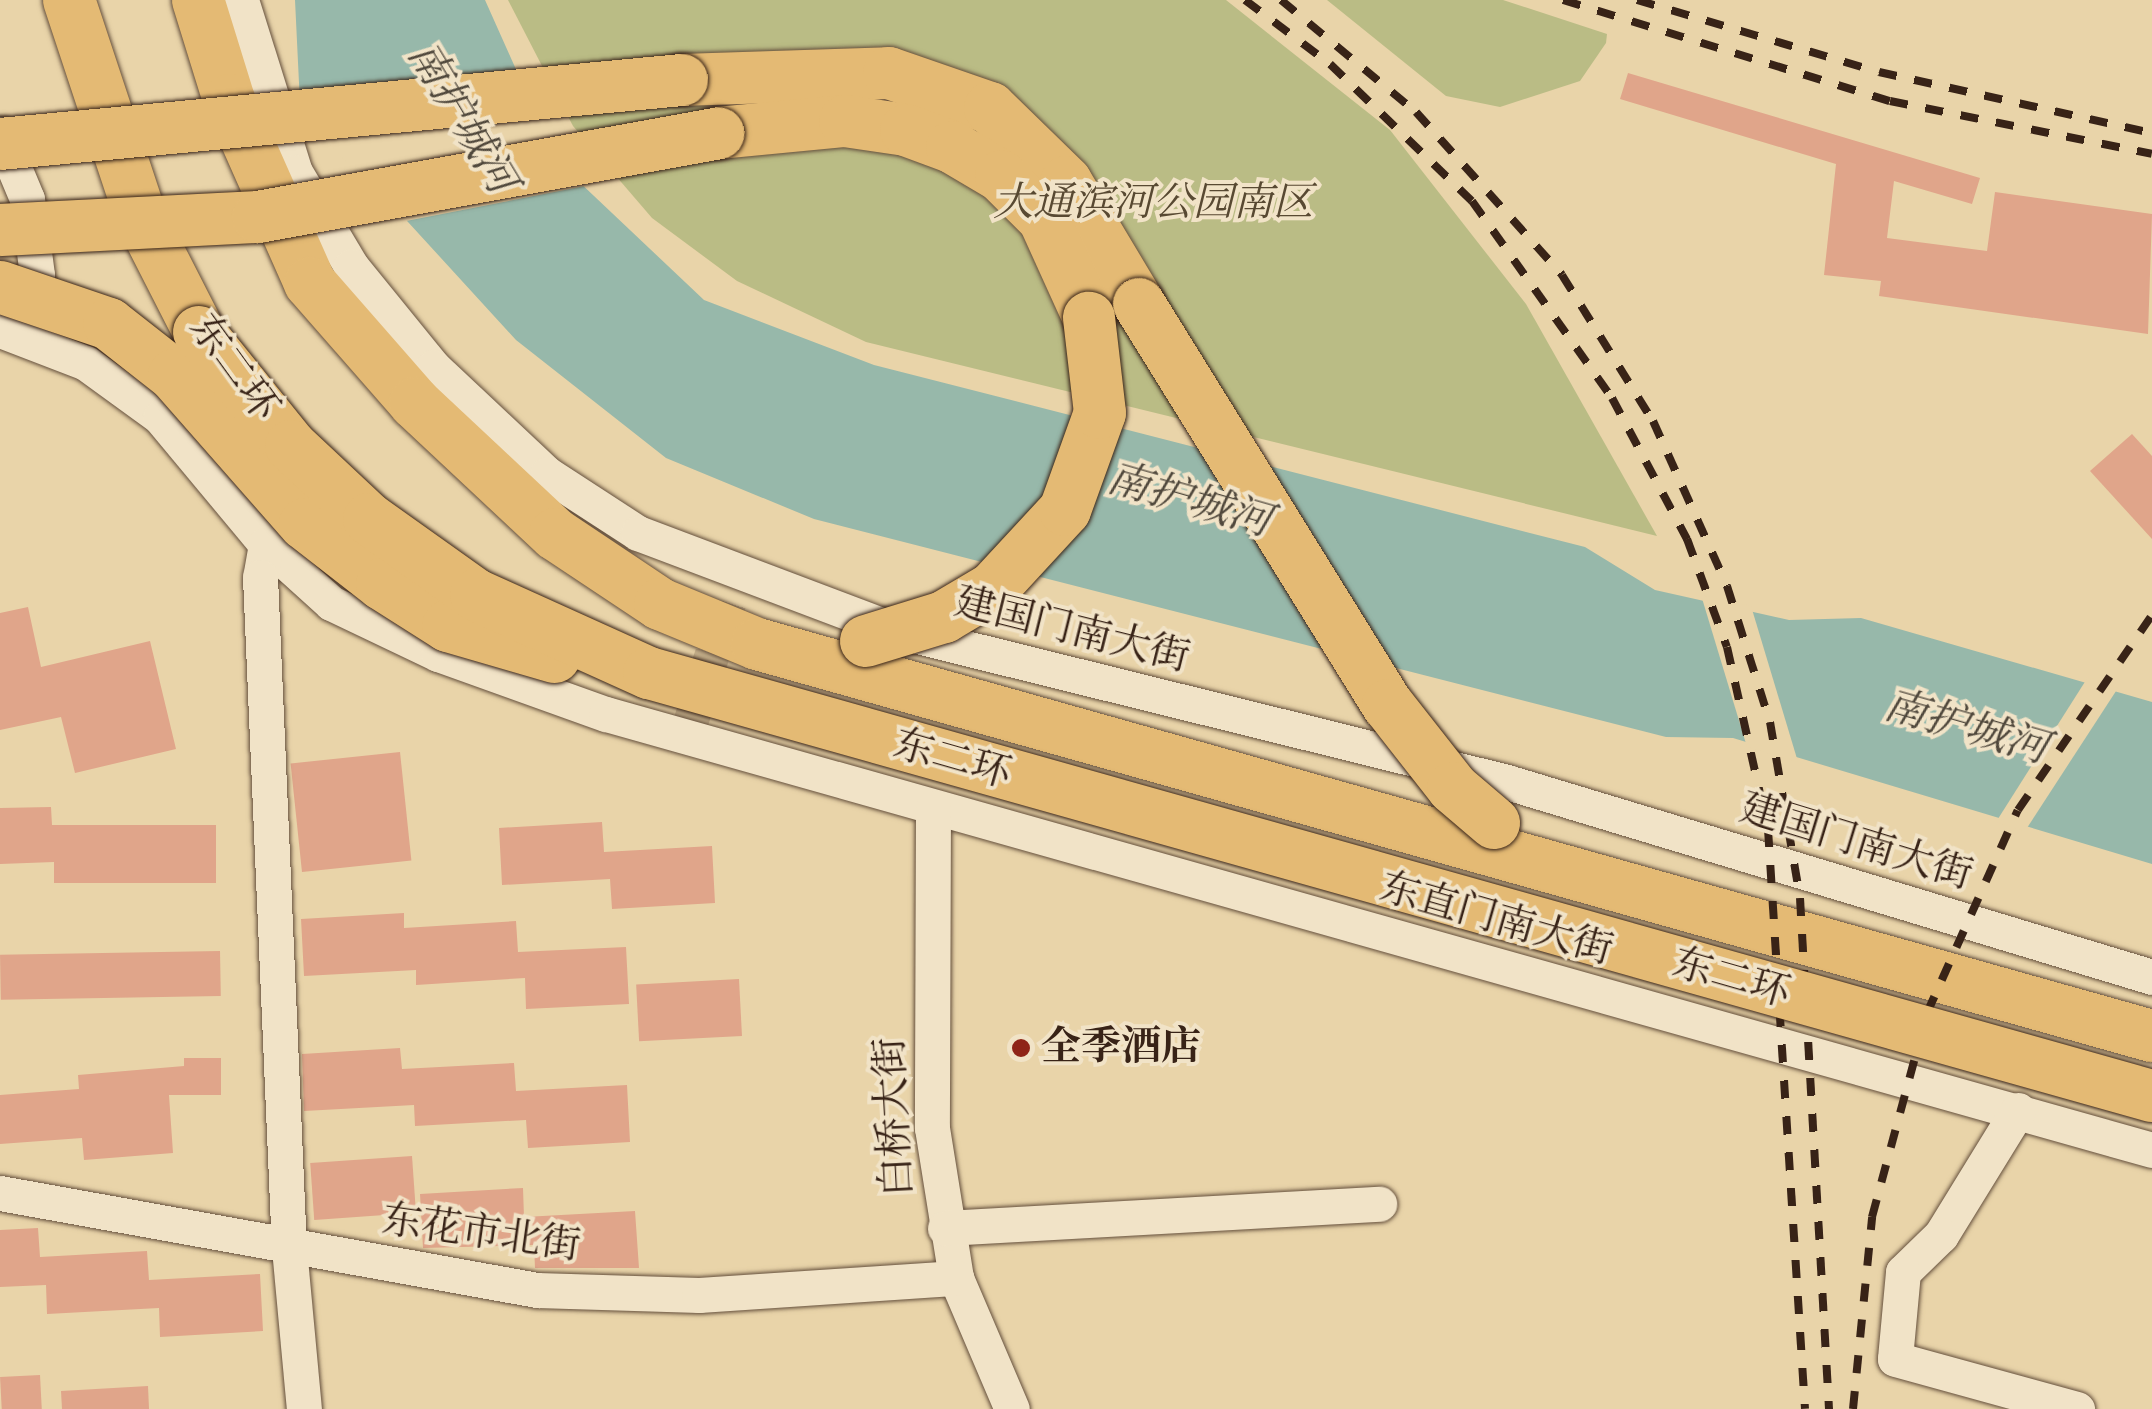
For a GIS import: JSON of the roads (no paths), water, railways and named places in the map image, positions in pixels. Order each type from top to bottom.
[{"type":"highway","name":"东二环","points":[[69,0],[141,218],[200,332],[290,446],[369,519],[476,595],[649,673],[2152,1096]]},
{"type":"highway","name":"东二环","points":[[198,0],[244,133],[310,283],[414,403],[555,534],[660,604],[757,644],[2152,1036]]},
{"type":"highway","points":[[0,144],[682,80],[889,73],[990,108],[1066,182],[1388,704],[1453,788],[1494,823],[1669,903]]},
{"type":"highway","points":[[0,230],[258,217],[718,133],[844,121],[906,130],[952,147],[1001,176],[1044,219],[1089,318],[1100,413],[1065,510],[993,588],[944,617],[866,641],[757,644]]},
{"type":"highway","points":[[6,321],[109,324],[174,376],[305,524],[448,626],[515,650],[649,673]]},
{"type":"street","name":"建国门南大街","points":[[242,0],[294,172],[351,266],[433,368],[547,474],[638,533],[897,632],[1507,782],[2152,977]]},
{"type":"street","points":[[0,134],[27,200],[38,275],[6,321]]},
{"type":"street","points":[[0,185],[16,280],[6,321]]},
{"type":"street","points":[[6,321],[86,363],[160,417],[266,544],[331,602],[438,654],[606,714],[933,808]]},
{"type":"street","points":[[266,544],[260,578],[290,1248],[304,1409]]},
{"type":"street","name":"东直门南大街","points":[[933,808],[2152,1150]]},
{"type":"street","name":"白桥大街","points":[[933,808],[932,1128],[945,1228],[956,1278],[1012,1409]]},
{"type":"street","points":[[2018,1110],[1940,1235],[1903,1272],[1895,1358],[2061,1407]]},
{"type":"street","name":"东花市北街","points":[[0,1193],[536,1290],[699,1295],[956,1278]]},
{"type":"street","points":[[945,1228],[1379,1204]]},
{"type":"water","name":"南护城河","points":[[295,0],[485,0],[557,161],[704,300],[874,365],[1585,547],[1655,590],[1789,620],[1861,618],[2152,702],[2152,864],[1733,738],[1666,737],[814,519],[666,458],[516,340],[300,104]]},
{"type":"tunnel","points":[[686,737],[739,570]]},
{"type":"railway","points":[[1245,0],[1330,64],[1472,201],[1612,398],[1687,539],[1727,647],[1768,829],[1805,1409]]},
{"type":"railway","points":[[1281,0],[1416,112],[1562,275],[1653,421],[1727,586],[1770,722],[1800,898],[1829,1409]]},
{"type":"railway","points":[[1563,0],[1890,101],[2152,154]]},
{"type":"railway","points":[[1637,0],[1879,72],[2152,133]]},
{"type":"railway","points":[[1853,1409],[1872,1217],[1927,1013],[2018,810],[2152,615]]},
{"type":"place","name":"全季酒店","points":[[1021,1048]]},
{"type":"park label","name":"大通滨河公园南区","points":[[1153,204]]}]
